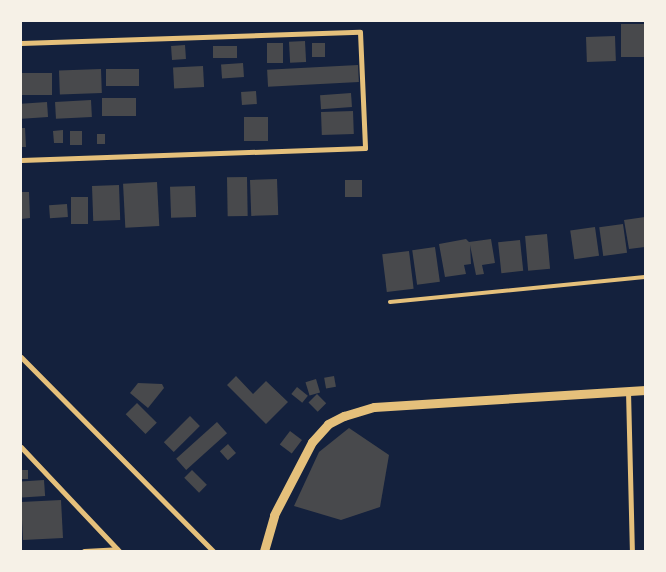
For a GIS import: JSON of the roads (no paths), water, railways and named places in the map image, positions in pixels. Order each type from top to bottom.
[{"type":"street","points":[[21,43],[360,32],[365,148],[21,160]]},
{"type":"street","points":[[21,357],[213,551]]},
{"type":"street","points":[[264,551],[274,515],[312,442],[328,424],[344,416],[374,407],[645,390]]},
{"type":"street","points":[[628,391],[632,551]]},
{"type":"street","points":[[21,447],[118,550]]},
{"type":"street","points":[[84,551],[118,550]]},
{"type":"lane","points":[[390,302],[645,277]]}]
